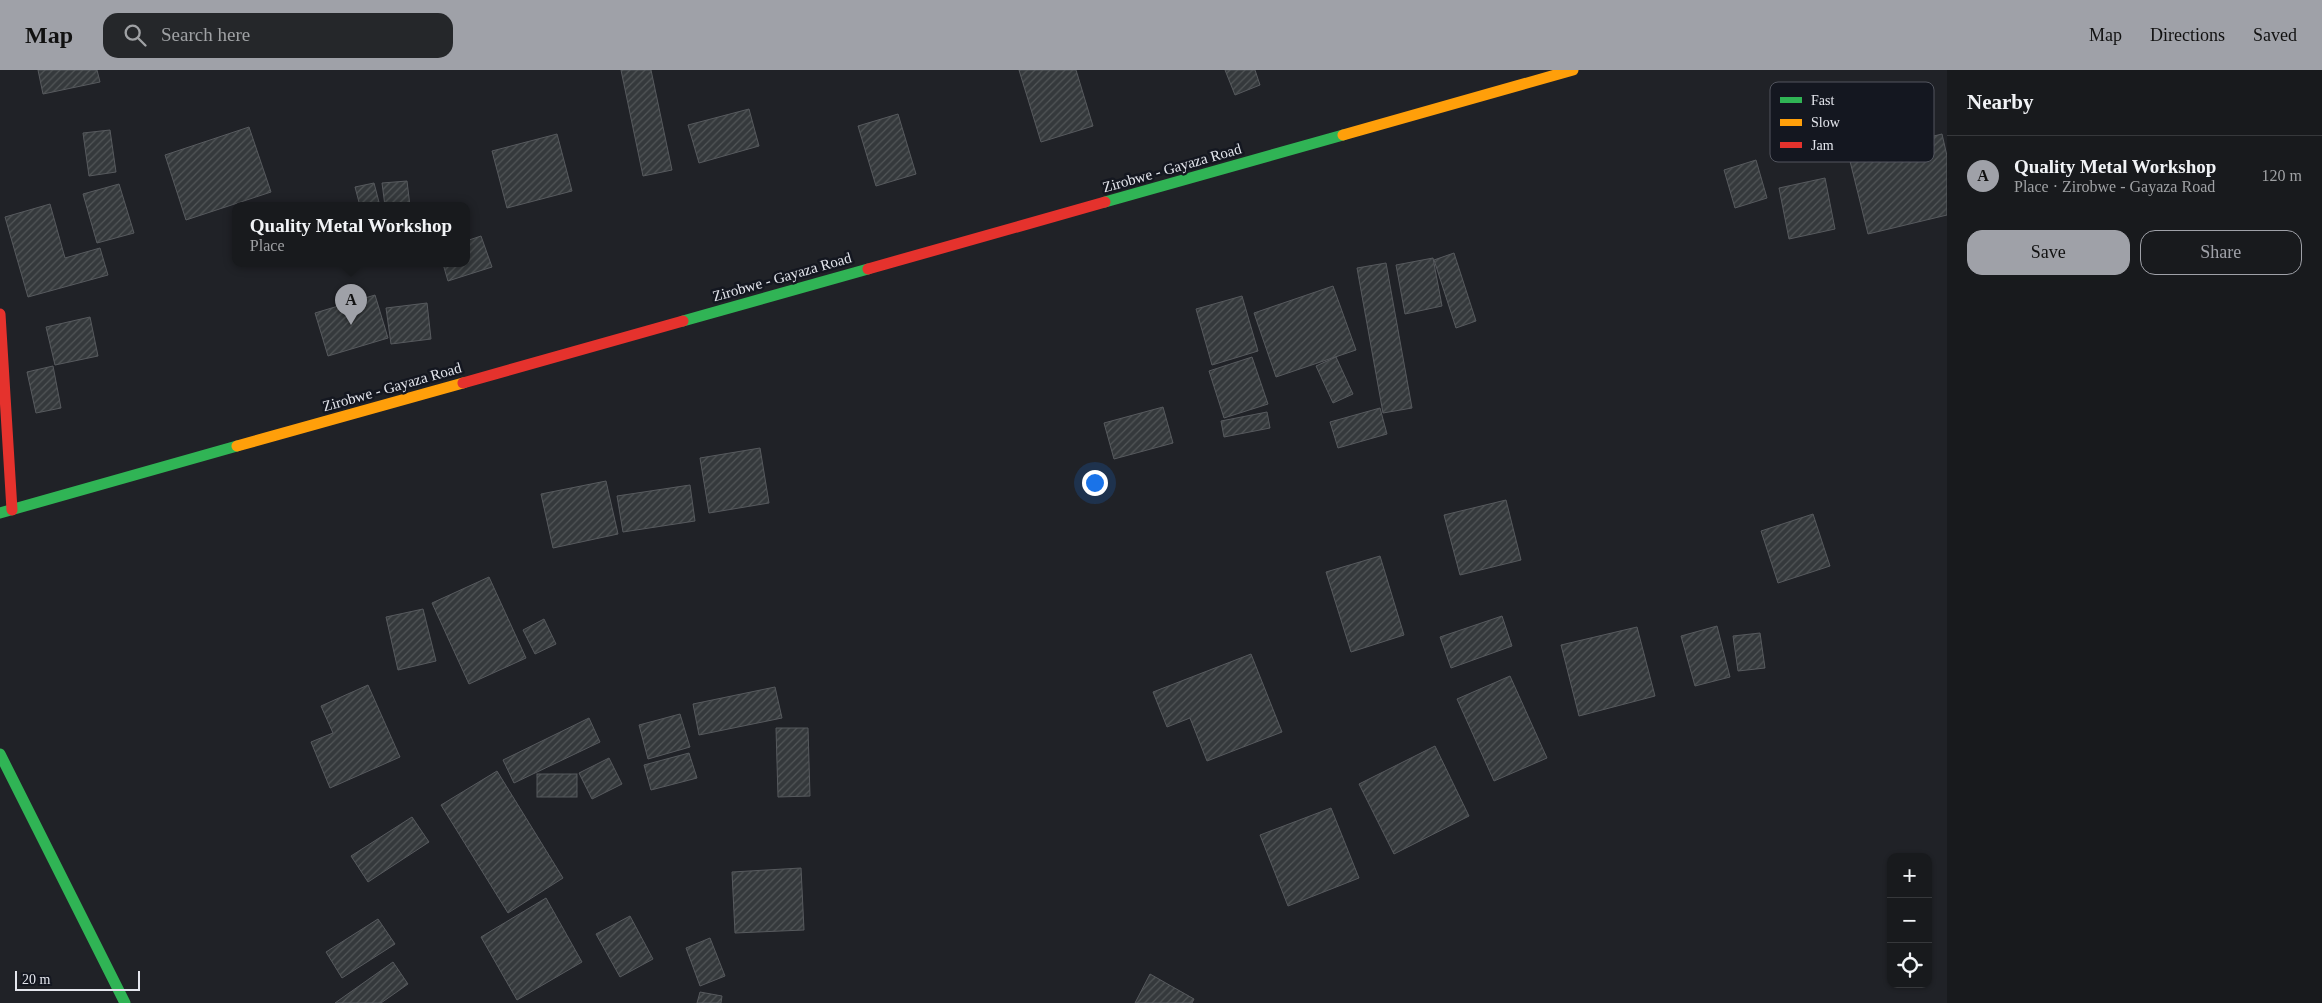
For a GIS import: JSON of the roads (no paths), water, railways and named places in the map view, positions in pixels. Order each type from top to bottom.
[{"type":"street","name":"Zirobwe - Gayaza Road","points":[[0,513],[1572,70]]},
{"type":"street","points":[[0,314],[12,510]]},
{"type":"street","points":[[0,754],[124,1003]]},
{"type":"place","name":"Quality Metal Workshop","points":[[351,325]]}]
